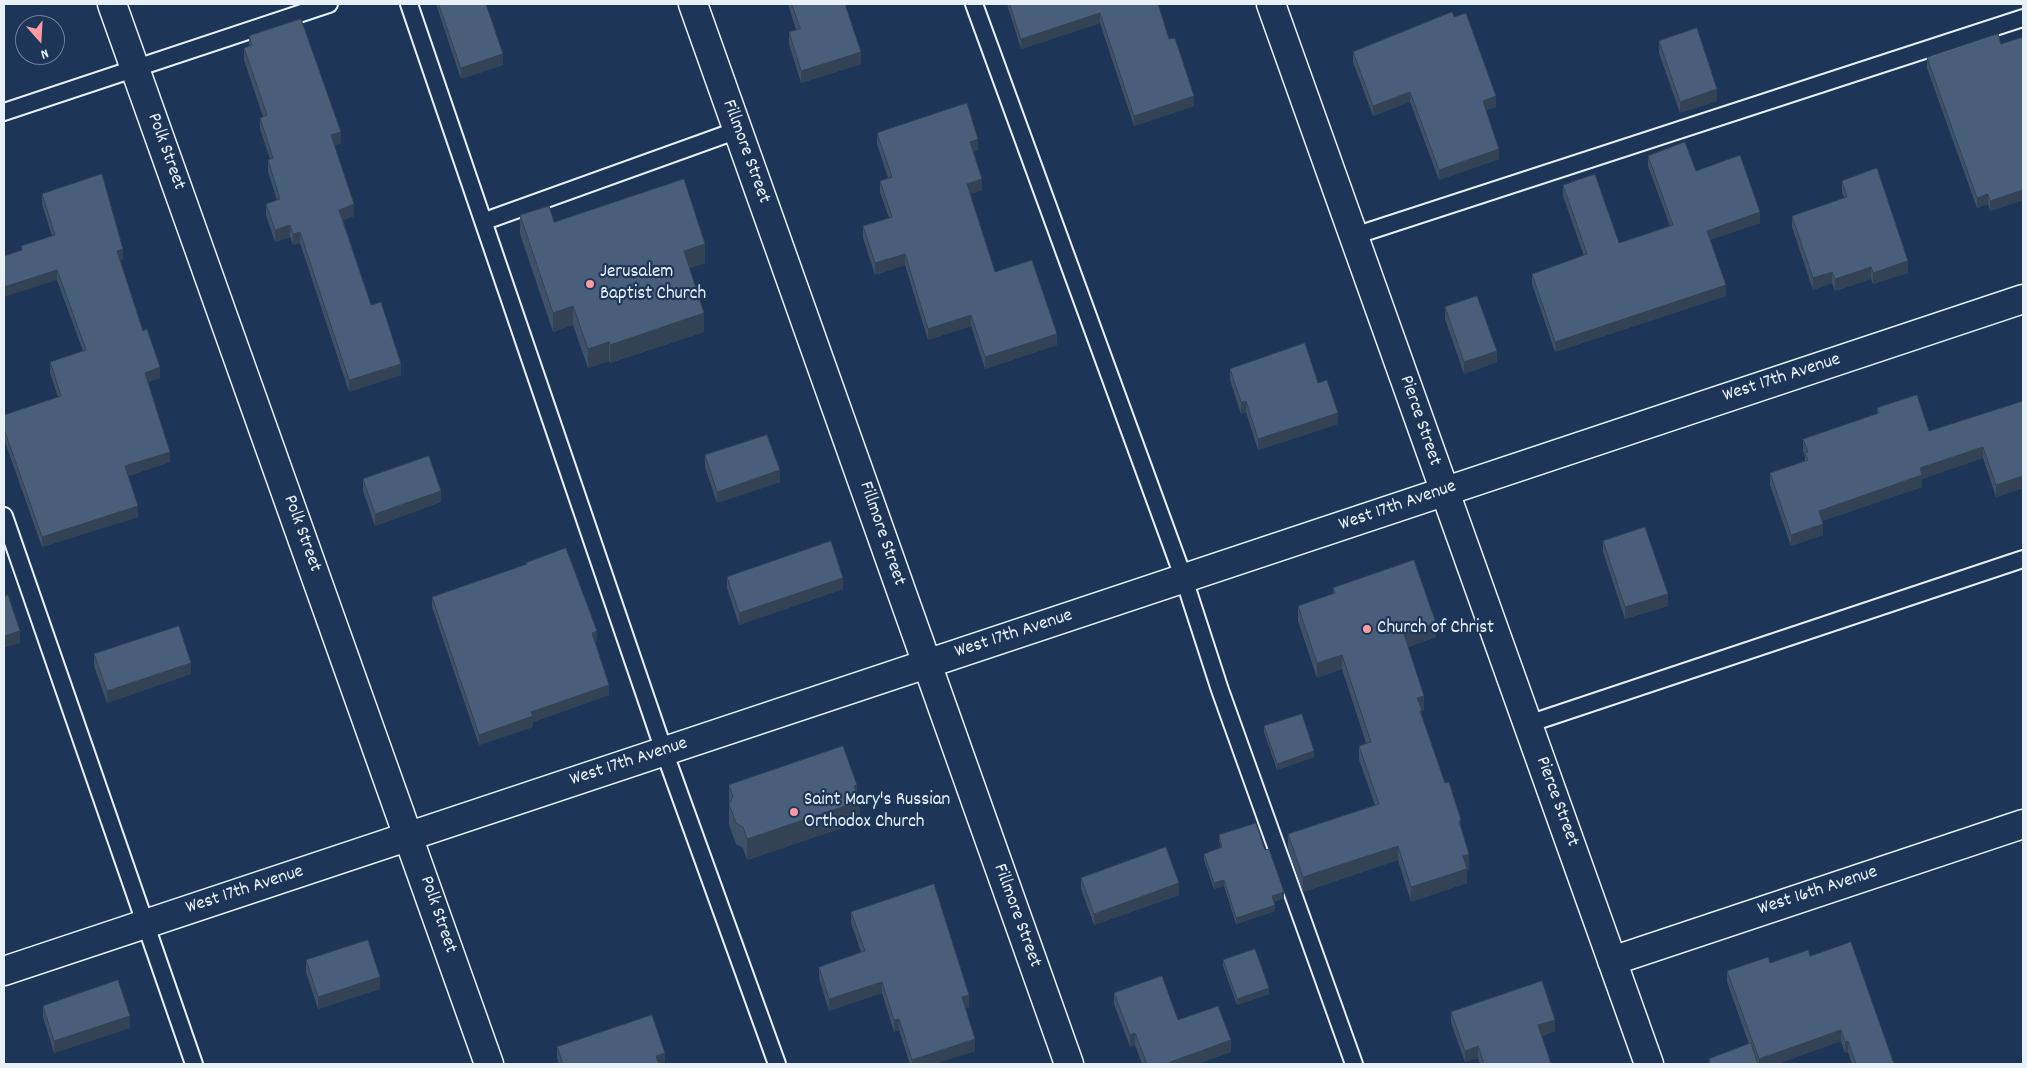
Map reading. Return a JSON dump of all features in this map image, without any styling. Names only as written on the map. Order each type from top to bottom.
[{"type":"street","name":"Polk Street","points":[[112,4],[489,1064]]},
{"type":"street","name":"Fillmore Street","points":[[693,4],[1069,1064]]},
{"type":"street","name":"Pierce Street","points":[[1271,4],[1649,1064]]},
{"type":"street","name":"West 17th Avenue","points":[[4,971],[2023,299]]},
{"type":"street","name":"West 16th Avenue","points":[[1612,961],[2023,824]]},
{"type":"lane","points":[[4,112],[329,4]]},
{"type":"lane","points":[[409,4],[485,221],[664,751],[777,1064]]},
{"type":"lane","points":[[974,4],[1184,579],[1220,690],[1354,1064]]},
{"type":"lane","points":[[1354,236],[2023,18]]},
{"type":"lane","points":[[485,221],[738,130]]},
{"type":"lane","points":[[4,516],[194,1064]]},
{"type":"lane","points":[[1528,724],[2023,559]]},
{"type":"building","points":[[439,4],[486,4],[503,54],[461,68]]},
{"type":"building","points":[[792,4],[845,4],[861,52],[801,71],[789,32],[800,29]]},
{"type":"building","points":[[1010,4],[1158,4],[1169,39],[1175,38],[1194,96],[1134,116],[1100,13],[1021,39]]},
{"type":"building","points":[[1452,12],[1454,17],[1466,13],[1496,96],[1483,101],[1499,149],[1439,170],[1410,92],[1373,106],[1353,52]]},
{"type":"building","points":[[301,19],[341,132],[331,135],[354,204],[339,210],[371,305],[381,302],[401,364],[349,380],[300,232],[293,234],[290,225],[275,230],[266,204],[280,199],[268,160],[273,158],[260,118],[267,115],[244,48],[252,45],[249,36]]},
{"type":"building","points":[[1697,28],[1717,89],[1680,102],[1659,41]]},
{"type":"building","points":[[1998,34],[2001,44],[2023,37],[2023,190],[1990,201],[1988,194],[1977,198],[1927,58]]},
{"type":"building","points":[[967,103],[978,139],[970,142],[982,179],[967,184],[995,272],[1032,260],[1057,334],[985,357],[971,315],[928,329],[905,254],[875,263],[863,226],[892,217],[880,181],[892,177],[877,133]]},
{"type":"building","points":[[1685,142],[1696,171],[1740,155],[1760,212],[1707,231],[1726,285],[1555,342],[1532,274],[1587,254],[1563,185],[1595,174],[1619,243],[1673,225],[1648,156]]},
{"type":"building","points":[[1877,168],[1908,261],[1873,273],[1871,267],[1835,279],[1832,272],[1813,278],[1792,216],[1847,197],[1842,181]]},
{"type":"building","points":[[102,174],[123,249],[117,251],[143,331],[147,329],[160,367],[145,373],[170,452],[125,466],[138,506],[42,537],[4,429],[4,415],[61,396],[50,362],[86,350],[57,270],[4,287],[4,256],[22,250],[21,246],[55,235],[42,194]]},
{"type":"building","points":[[684,179],[705,244],[684,251],[704,313],[610,345],[609,342],[588,349],[573,306],[553,313],[520,215],[549,206],[554,222]]},
{"type":"building","points":[[1477,296],[1497,351],[1464,362],[1445,307]]},
{"type":"building","points":[[1305,343],[1318,383],[1327,380],[1338,413],[1258,439],[1246,401],[1241,402],[1230,369]]},
{"type":"building","points":[[1917,395],[1929,431],[2023,401],[2023,476],[1996,485],[1983,447],[1920,468],[1922,475],[1819,511],[1823,524],[1791,535],[1770,473],[1808,460],[1805,453],[1808,452],[1803,439],[1879,413],[1877,408]]},
{"type":"building","points":[[767,435],[780,470],[717,492],[705,455]]},
{"type":"building","points":[[429,456],[441,491],[375,514],[363,479]]},
{"type":"building","points":[[1645,527],[1668,594],[1625,607],[1603,541]]},
{"type":"building","points":[[831,541],[843,578],[739,613],[727,577]]},
{"type":"building","points":[[566,548],[597,631],[592,633],[609,685],[531,712],[533,716],[479,735],[432,597],[527,564]]},
{"type":"building","points":[[1414,560],[1436,623],[1404,634],[1424,696],[1417,698],[1422,710],[1420,711],[1445,783],[1449,782],[1461,820],[1459,821],[1469,854],[1463,856],[1467,869],[1411,887],[1398,846],[1303,877],[1288,834],[1379,804],[1359,746],[1371,742],[1342,655],[1317,663],[1298,606],[1335,593],[1333,588]]},
{"type":"building","points":[[8,595],[20,631],[4,636],[4,597]]},
{"type":"building","points":[[179,626],[191,663],[107,691],[94,654]]},
{"type":"building","points":[[1302,714],[1314,751],[1277,764],[1264,726]]},
{"type":"building","name":"Saint Mary's Russian Orthodox Church","points":[[843,746],[857,785],[854,786],[860,801],[747,839],[743,827],[736,823],[729,804],[733,797],[729,785]]},
{"type":"building","points":[[1256,823],[1265,850],[1269,849],[1284,892],[1272,896],[1275,905],[1236,918],[1224,880],[1214,883],[1204,854],[1222,847],[1219,835]]},
{"type":"building","points":[[1166,847],[1179,883],[1094,914],[1081,878]]},
{"type":"building","points":[[934,884],[969,995],[962,997],[975,1039],[912,1060],[899,1019],[894,1020],[882,982],[829,999],[819,967],[865,951],[851,912]]},
{"type":"building","points":[[368,940],[380,977],[318,997],[306,960]]},
{"type":"building","points":[[1851,942],[1894,1064],[1856,1064],[1848,1041],[1845,1042],[1841,1030],[1759,1059],[1727,971],[1768,957],[1770,963],[1808,950],[1810,956]]},
{"type":"building","points":[[1255,949],[1269,988],[1237,999],[1223,960]]},
{"type":"building","points":[[1162,976],[1178,1020],[1218,1006],[1231,1040],[1165,1064],[1147,1064],[1135,1033],[1130,1035],[1114,993]]},
{"type":"building","points":[[118,980],[130,1016],[54,1041],[43,1006]]},
{"type":"building","points":[[1542,981],[1555,1020],[1538,1025],[1551,1064],[1484,1064],[1478,1046],[1465,1051],[1451,1012]]},
{"type":"building","points":[[652,1015],[665,1053],[656,1056],[659,1064],[563,1064],[557,1047]]},
{"type":"building","points":[[1751,1043],[1758,1064],[1711,1064],[1709,1059]]},
{"type":"place","name":"Jerusalem Baptist Church","points":[[590,284]]},
{"type":"place","name":"Church of Christ","points":[[1367,629]]},
{"type":"place","name":"Saint Mary's Russian Orthodox Church","points":[[794,812]]}]
